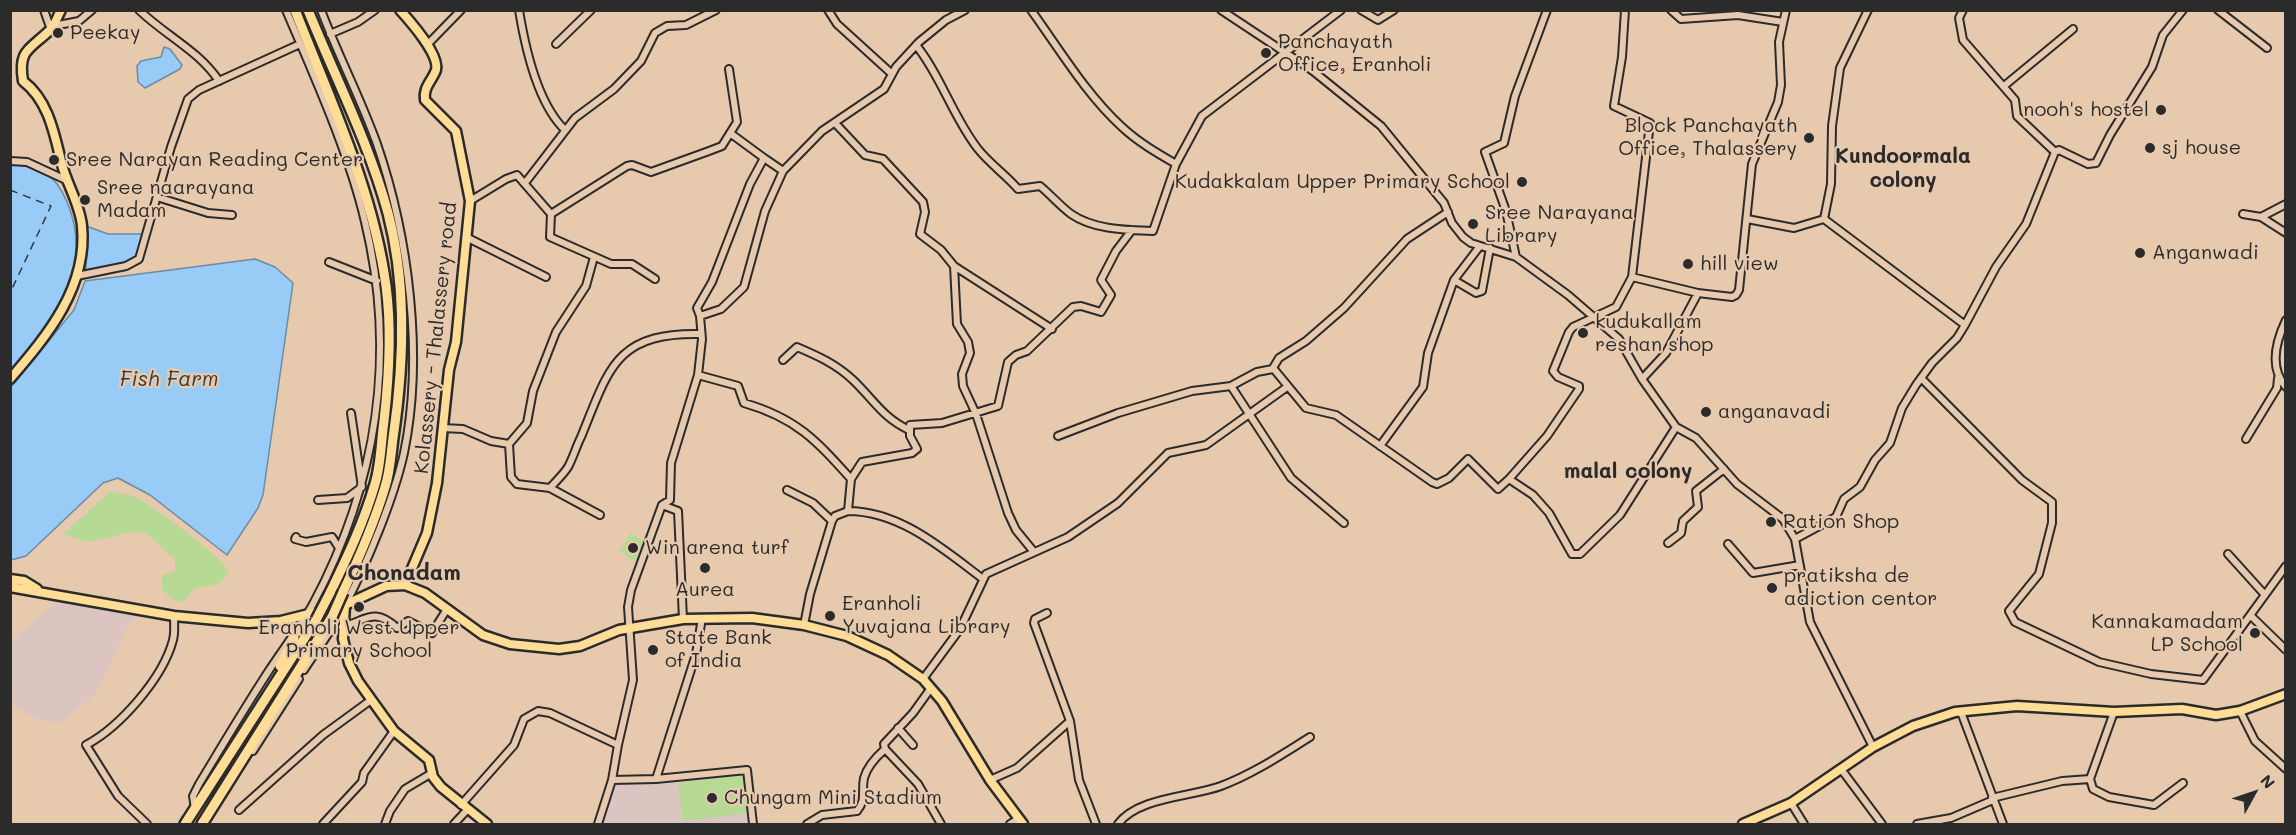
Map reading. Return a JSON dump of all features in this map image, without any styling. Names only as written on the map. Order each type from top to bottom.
[{"type":"highway","points":[[184,825],[316,620],[354,544],[376,482],[386,402],[390,341],[386,285],[373,221],[353,159],[295,10]]},
{"type":"highway","points":[[202,825],[332,617],[364,548],[386,485],[397,411],[402,345],[399,282],[388,212],[374,171],[308,10]]},
{"type":"highway","points":[[276,683],[279,667],[293,642],[295,631]]},
{"type":"highway","points":[[300,667],[323,641]]},
{"type":"main road","points":[[10,379],[64,309],[76,276],[82,227],[46,109],[32,88],[23,81],[20,62],[29,47],[52,28],[61,10]]},
{"type":"main road","name":"Kolassery - Thalassery road","points":[[400,10],[427,45],[436,67],[425,89],[424,100],[456,130],[470,201],[456,342],[449,370],[437,483],[427,533],[405,585]]},
{"type":"main road","points":[[10,579],[24,581],[40,591]]},
{"type":"main road","points":[[10,587],[174,616],[248,623],[281,621],[305,616],[345,605],[386,586],[405,585],[425,593],[490,638],[510,644],[559,650],[580,646],[630,627],[683,619],[752,618],[804,625],[847,636],[888,655],[923,679],[1020,822]]},
{"type":"main road","points":[[345,605],[342,627],[349,663],[371,700],[394,731],[425,755],[441,787],[487,825]]},
{"type":"main road","points":[[1743,825],[1791,803],[1873,747],[1913,726],[1961,712],[2017,706],[2114,712],[2182,709],[2217,715],[2240,711],[2286,694]]},
{"type":"street","points":[[44,10],[52,28],[79,21],[92,10]]},
{"type":"street","points":[[139,10],[208,64],[219,81]]},
{"type":"street","points":[[195,809],[193,796],[199,784],[305,616],[339,548],[362,487],[372,446],[381,355],[381,311],[377,281],[356,187],[286,10]]},
{"type":"street","points":[[211,809],[237,777],[345,605],[389,502],[404,452],[412,364],[411,315],[399,228],[377,144],[321,10]]},
{"type":"street","points":[[330,34],[357,22],[375,10]]},
{"type":"street","points":[[427,45],[461,10]]},
{"type":"street","points":[[519,10],[525,50],[546,102],[565,130]]},
{"type":"street","points":[[556,44],[591,10]]},
{"type":"street","points":[[525,183],[565,130],[641,62],[655,33],[667,26],[686,25],[716,10]]},
{"type":"street","points":[[828,10],[837,24],[892,74]]},
{"type":"street","points":[[700,316],[721,309],[744,287],[765,211],[783,171],[822,131],[878,94],[916,45],[946,20],[965,10]]},
{"type":"street","points":[[1031,10],[1048,37],[1111,116],[1138,140],[1176,164]]},
{"type":"street","points":[[1221,10],[1313,71],[1381,126],[1405,153],[1448,212],[1452,223],[1463,237],[1480,246],[1516,257],[1595,318],[1626,347],[1642,379],[1676,426],[1696,438],[1737,484],[1783,519],[1795,539],[1810,622],[1873,747]]},
{"type":"street","points":[[916,45],[932,66],[940,87],[979,149],[1018,189],[1040,186],[1072,215],[1095,224],[1153,231],[1176,164],[1202,116],[1341,10]]},
{"type":"street","points":[[1361,10],[1377,20],[1394,10]]},
{"type":"street","points":[[1516,257],[1506,212],[1485,152],[1504,143],[1515,96],[1547,10]]},
{"type":"street","points":[[1273,369],[1305,408],[1336,415],[1437,484],[1449,478],[1468,459],[1498,489],[1509,479],[1547,436],[1580,389],[1579,386],[1558,377],[1554,369],[1569,332],[1573,327],[1616,307],[1632,277],[1650,123],[1614,106],[1622,57],[1625,10]]},
{"type":"street","points":[[1671,10],[1681,19],[1738,15],[1783,22]]},
{"type":"street","points":[[1632,277],[1698,293],[1736,295],[1752,164],[1778,102],[1781,85],[1779,42],[1786,10]]},
{"type":"street","points":[[1824,219],[1831,184],[1832,126],[1840,68],[1868,10]]},
{"type":"street","points":[[1963,10],[1959,18],[1963,40],[2015,100],[2017,116],[2055,152]]},
{"type":"street","points":[[2055,152],[2059,150],[2088,164],[2096,163],[2110,135],[2152,68],[2163,34],[2183,10]]},
{"type":"street","points":[[2218,10],[2267,48]]},
{"type":"street","points":[[2004,86],[2073,29]]},
{"type":"street","points":[[76,276],[126,266],[139,259],[188,99],[219,81],[300,44]]},
{"type":"street","points":[[551,214],[627,166],[632,165],[651,171],[722,146],[737,122],[729,69]]},
{"type":"street","points":[[835,123],[865,155],[883,159],[922,202],[925,212],[920,234],[941,250],[954,266],[1052,329]]},
{"type":"street","points":[[730,133],[783,171]]},
{"type":"street","points":[[1795,539],[1836,517],[1844,499],[1866,478],[1875,460],[1890,443],[1902,408],[1921,378],[1957,338],[1996,267],[2026,224],[2055,152]]},
{"type":"street","points":[[598,825],[612,780],[633,680],[630,627],[631,590],[662,506],[670,500],[671,464],[698,375],[701,334],[697,308],[712,282],[750,184],[764,158]]},
{"type":"street","points":[[10,161],[27,162],[66,180]]},
{"type":"street","points":[[470,201],[513,175],[518,175],[551,214],[550,237],[611,264],[632,264],[655,279]]},
{"type":"street","points":[[158,197],[208,213],[232,215]]},
{"type":"street","points":[[2261,217],[2286,204]]},
{"type":"street","points":[[1273,369],[1279,358],[1306,341],[1344,308],[1407,239],[1448,212]]},
{"type":"street","points":[[2243,214],[2261,217],[2286,233]]},
{"type":"street","points":[[1747,219],[1794,228],[1824,219]]},
{"type":"street","points":[[1824,219],[1965,325]]},
{"type":"street","points":[[848,511],[851,479],[862,462],[912,453],[916,449],[909,430],[910,425],[942,423],[998,406],[1008,362],[1016,355],[1028,351],[1073,307],[1081,306],[1101,312],[1111,295],[1101,280],[1116,250],[1132,230]]},
{"type":"street","points":[[466,237],[546,277]]},
{"type":"street","points":[[1380,446],[1423,387],[1428,353],[1454,280],[1480,246]]},
{"type":"street","points":[[1454,280],[1476,293],[1482,291],[1490,248]]},
{"type":"street","points":[[594,257],[586,286],[556,332],[533,391],[527,423],[509,444],[511,477],[518,484],[550,488],[600,515]]},
{"type":"street","points":[[329,262],[377,281]]},
{"type":"street","points":[[954,266],[957,324],[968,342],[970,353],[962,374],[963,386],[976,414],[1008,513],[1017,530],[1034,552]]},
{"type":"street","points":[[1642,379],[1666,353],[1698,293]]},
{"type":"street","points":[[2246,440],[2277,388],[2276,343],[2286,321]]},
{"type":"street","points":[[550,488],[568,467],[599,388],[612,366],[624,353],[651,339],[669,334],[701,334]]},
{"type":"street","points":[[783,360],[797,347],[825,358],[855,382],[890,421],[909,430]]},
{"type":"street","points":[[1058,436],[1118,413],[1192,392],[1231,386],[1257,372],[1273,369]]},
{"type":"street","points":[[698,375],[732,383],[740,390],[744,403],[784,417],[797,426],[851,479]]},
{"type":"street","points":[[1921,378],[2022,480],[2052,502],[2052,523],[2039,574],[2009,611],[2015,622],[2099,662],[2151,674],[2200,680],[2205,678],[2211,665],[2251,616],[2286,566]]},
{"type":"street","points":[[2278,378],[2286,387]]},
{"type":"street","points":[[1231,386],[1291,478],[1344,524]]},
{"type":"street","points":[[923,679],[960,629],[986,574],[1068,537],[1118,503],[1168,453],[1206,445],[1287,387]]},
{"type":"street","points":[[351,413],[362,487]]},
{"type":"street","points":[[1509,479],[1533,495],[1549,513],[1572,554],[1580,554],[1620,515],[1676,426]]},
{"type":"street","points":[[442,428],[462,429],[491,441],[509,444]]},
{"type":"street","points":[[1668,543],[1678,537],[1683,521],[1698,507],[1696,492],[1724,469]]},
{"type":"street","points":[[318,500],[347,498],[362,487]]},
{"type":"street","points":[[787,490],[813,503],[832,521]]},
{"type":"street","points":[[662,506],[678,511],[683,619]]},
{"type":"street","points":[[804,625],[810,594],[832,521],[835,516],[848,511],[866,511],[891,518],[983,579]]},
{"type":"street","points":[[296,537],[295,539],[301,542],[332,537],[339,548]]},
{"type":"street","points":[[1728,544],[1753,573],[1800,565]]},
{"type":"street","points":[[2228,554],[2265,595]]},
{"type":"street","points":[[342,627],[376,616],[385,617],[397,628],[408,621],[432,633],[447,609]]},
{"type":"street","points":[[1047,613],[1035,619],[1034,623],[1070,720],[1079,780],[1096,825]]},
{"type":"street","points":[[147,825],[118,796],[86,745],[116,726],[160,670],[174,638],[174,616]]},
{"type":"street","points":[[2251,616],[2286,650]]},
{"type":"street","points":[[656,779],[696,654],[702,618]]},
{"type":"street","points":[[931,688],[884,744],[885,749],[918,784],[941,825]]},
{"type":"street","points":[[239,810],[323,735],[371,700]]},
{"type":"street","points":[[454,825],[464,807],[514,745],[524,719],[538,711],[550,712],[618,745]]},
{"type":"street","points":[[2240,711],[2255,741],[2286,769]]},
{"type":"street","points":[[1961,712],[2003,825]]},
{"type":"street","points":[[2114,712],[2090,779],[2093,789],[2109,797],[2154,805],[2183,783]]},
{"type":"street","points":[[990,780],[1017,768],[1070,720]]},
{"type":"street","points":[[898,728],[913,745]]},
{"type":"street","points":[[322,825],[362,782],[364,773],[394,731]]},
{"type":"street","points":[[1118,825],[1125,817],[1148,805],[1220,787],[1242,777],[1310,737]]},
{"type":"street","points":[[807,825],[822,815],[857,811],[863,803],[864,777],[871,764],[885,749]]},
{"type":"street","points":[[1841,769],[1882,825]]},
{"type":"street","points":[[612,780],[656,779],[747,770],[753,825]]},
{"type":"street","points":[[385,825],[390,811],[405,789],[432,773]]},
{"type":"street","points":[[1917,825],[1951,818],[1992,799],[2062,781],[2090,779]]},
{"type":"street","points":[[1791,803],[1804,825]]},
{"type":"street","points":[[1010,825],[1020,822]]},
{"type":"shaded area","points":[[59,599],[141,613],[128,626],[95,695],[59,724],[37,719],[17,708],[11,698],[10,642]]},
{"type":"shaded area","points":[[743,772],[749,824],[601,824],[613,784],[665,783]]},
{"type":"green space","points":[[111,491],[135,496],[159,512],[215,556],[229,572],[218,584],[194,589],[183,602],[172,599],[162,589],[162,575],[175,572],[175,560],[149,535],[136,531],[89,542],[63,534]]},
{"type":"green space","name":"Win arena turf","points":[[631,533],[648,544],[636,563],[619,551]]},
{"type":"green space","name":"Chungam Mini Stadium","points":[[742,775],[747,813],[683,821],[678,783]]},
{"type":"water","points":[[164,47],[170,49],[182,65],[180,69],[145,88],[138,82],[137,66],[141,61],[161,57]]},
{"type":"water","points":[[11,164],[31,167],[46,173],[57,184],[67,202],[75,227],[76,250],[73,273],[54,315],[11,374]]},
{"type":"water","points":[[86,226],[108,234],[143,234],[134,261],[86,270]]},
{"type":"water","name":"Fish Farm","points":[[255,259],[275,267],[293,283],[263,495],[258,508],[227,555],[150,495],[118,478],[103,483],[26,556],[11,560],[11,387],[74,310],[85,281]]},
{"type":"ferry route","points":[[10,190],[51,206],[10,293]]},
{"type":"place","name":"Peekay","points":[[58,33]]},
{"type":"place","name":"Panchayath Office, Eranholi","points":[[1266,53]]},
{"type":"place","name":"nooh's hostel","points":[[2161,110]]},
{"type":"place","name":"Block Panchayath Office, Thalassery","points":[[1809,138]]},
{"type":"place","name":"sj house","points":[[2150,148]]},
{"type":"place","name":"Sree Narayan Reading Center","points":[[54,160]]},
{"type":"place","name":"Kudakkalam Upper Primary School","points":[[1522,182]]},
{"type":"place","name":"Sree naarayana Madam","points":[[85,200]]},
{"type":"place","name":"Sree Narayana Library","points":[[1473,224]]},
{"type":"place","name":"Anganwadi","points":[[2140,253]]},
{"type":"place","name":"hill view","points":[[1688,264]]},
{"type":"place","name":"kudukallam reshan shop","points":[[1583,333]]},
{"type":"place","name":"anganavadi","points":[[1706,412]]},
{"type":"place","name":"Ration Shop","points":[[1771,522]]},
{"type":"place","name":"Win arena turf","points":[[633,548]]},
{"type":"place","name":"Aurea","points":[[705,568]]},
{"type":"place","name":"pratiksha de adiction centor","points":[[1772,588]]},
{"type":"place","name":"Eranholi West Upper Primary School","points":[[359,607]]},
{"type":"place","name":"Eranholi Yuvajana Library","points":[[830,616]]},
{"type":"place","name":"Kannakamadam LP School","points":[[2255,633]]},
{"type":"place","name":"State Bank of India","points":[[653,650]]},
{"type":"place","name":"Chungam Mini Stadium","points":[[712,798]]},
{"type":"district","name":"Kundoormala colony","points":[[1903,169]]},
{"type":"district","name":"malal colony","points":[[1628,472]]},
{"type":"district","name":"Chonadam","points":[[404,573]]}]
